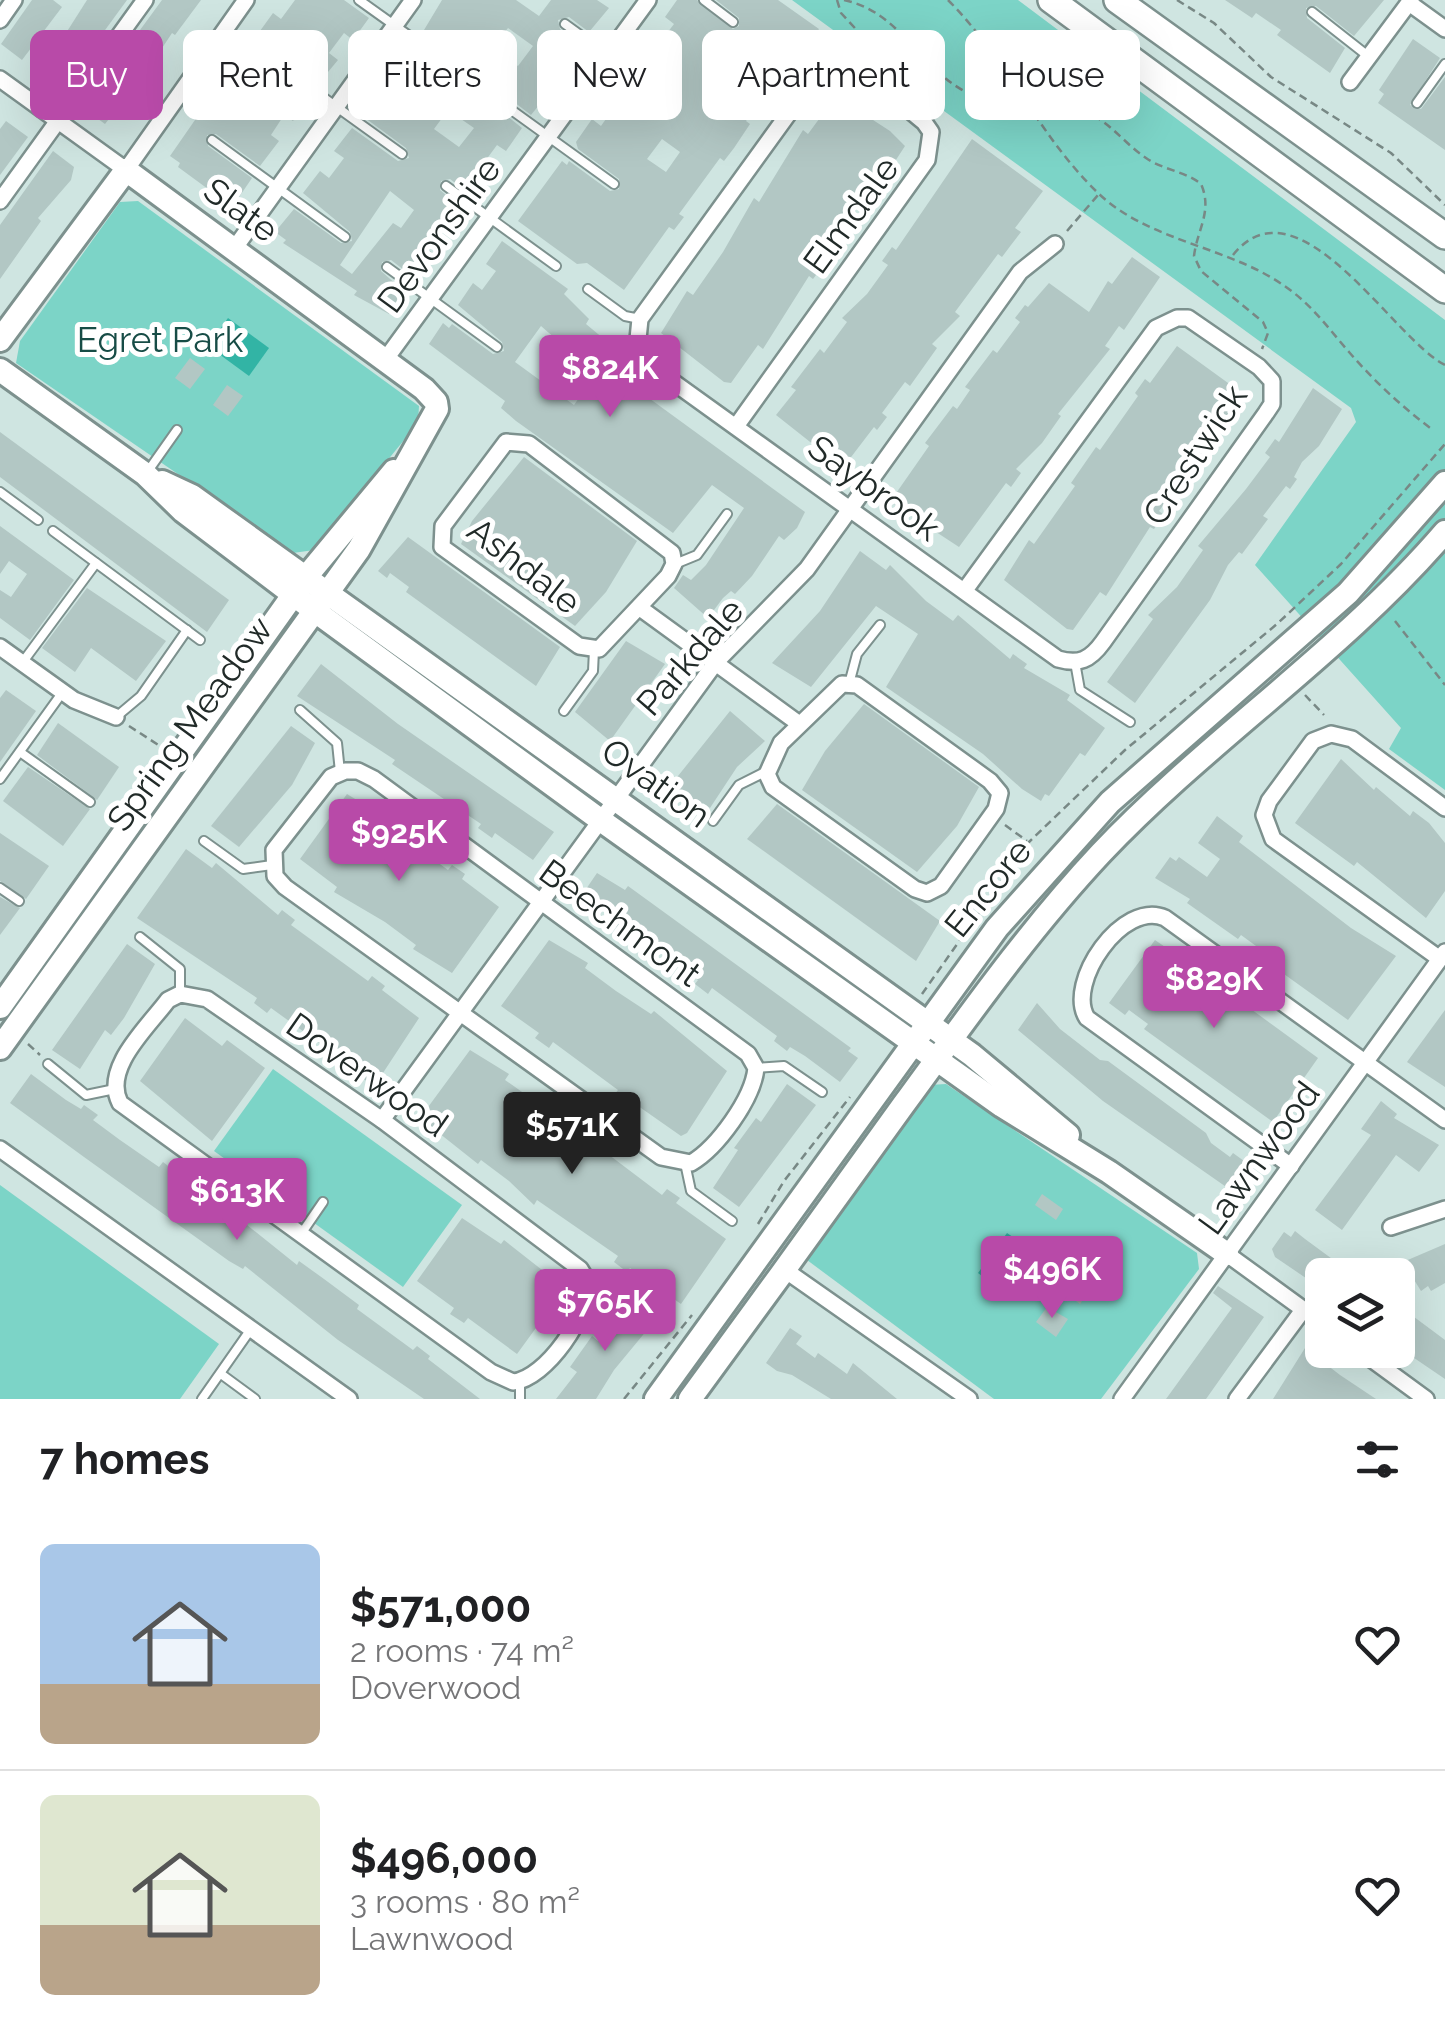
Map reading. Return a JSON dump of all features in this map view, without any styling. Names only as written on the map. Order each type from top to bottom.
[{"type":"main road","points":[[1052,0],[1445,290]]},
{"type":"main road","points":[[1117,0],[1445,236]]},
{"type":"street","points":[[0,20],[14,0]]},
{"type":"street","points":[[0,202],[145,0]]},
{"type":"street","points":[[0,340],[246,0]]},
{"type":"street","points":[[234,248],[413,0]]},
{"type":"street","name":"Devonshire","points":[[626,30],[648,0]]},
{"type":"street","points":[[1350,82],[1410,2],[1445,30]]},
{"type":"street","name":"Slate","points":[[0,79],[234,248],[436,402]]},
{"type":"street","name":"Devonshire","points":[[385,360],[561,120]]},
{"type":"street","name":"Elmdale","points":[[640,319],[784,120]]},
{"type":"street","name":"Elmdale","points":[[737,426],[928,160],[931,132],[921,120]]},
{"type":"street","name":"Parkdale","points":[[382,1120],[716,662],[793,588],[1020,272],[1055,244]]},
{"type":"street","name":"Crestwick","points":[[965,590],[1150,334],[1166,321],[1188,318],[1254,363],[1272,381],[1272,404],[1103,642],[1079,662]]},
{"type":"street","name":"Saybrook","points":[[640,319],[636,349],[644,360],[1058,659],[1079,662]]},
{"type":"street","name":"Ovation","points":[[0,370],[145,474],[183,512],[301,586],[599,819],[914,1044],[944,1050],[1044,1113],[1109,1172],[1304,1310]]},
{"type":"street","name":"Spring Meadow","points":[[5,1040],[321,602],[426,434],[436,415],[436,402]]},
{"type":"street","name":"Spring Meadow","points":[[0,1007],[301,586],[426,434]]},
{"type":"street","name":"Ashdale","points":[[506,442],[529,444],[663,544],[672,553],[674,564],[610,641],[594,649],[579,646],[442,547],[443,526],[497,449],[506,442]]},
{"type":"street","name":"Encore","points":[[656,1399],[928,1024],[1050,864],[1177,740],[1348,593],[1445,484]]},
{"type":"street","name":"Encore","points":[[690,1399],[1034,930],[1161,794],[1292,683],[1409,574],[1445,532]]},
{"type":"street","name":"Ovation","points":[[321,602],[615,797],[928,1024],[944,1050]]},
{"type":"street","points":[[640,608],[798,723]]},
{"type":"street","points":[[0,648],[63,692],[116,716]]},
{"type":"street","points":[[849,684],[990,781],[1000,794],[992,815],[941,886],[928,892],[915,889],[773,787],[768,770],[781,743],[798,723],[834,688],[849,684]]},
{"type":"street","points":[[1442,956],[1273,839],[1266,828],[1264,812],[1313,741],[1331,734],[1352,739],[1445,808]]},
{"type":"street","name":"Beechmont","points":[[340,772],[358,770],[374,779],[748,1054],[755,1074]]},
{"type":"street","points":[[340,772],[331,777],[274,850],[274,870],[661,1157],[685,1163],[703,1156],[755,1074]]},
{"type":"street","points":[[1291,1166],[1091,1022],[1083,1012],[1079,998],[1085,977],[1126,921],[1148,914],[1165,918],[1445,1120]]},
{"type":"street","name":"Lawnwood","points":[[1122,1399],[1442,956]]},
{"type":"street","points":[[180,994],[168,1000],[116,1072],[114,1086],[120,1103],[491,1372],[520,1382],[537,1375],[588,1293]]},
{"type":"street","name":"Doverwood","points":[[180,994],[207,998],[382,1120],[580,1269],[588,1293]]},
{"type":"street","points":[[0,1149],[349,1399]]},
{"type":"street","points":[[1391,1227],[1445,1209]]},
{"type":"street","points":[[784,1270],[969,1399]]},
{"type":"street","points":[[1237,1399],[1304,1310]]},
{"type":"street","points":[[1378,1368],[1403,1392],[1426,1399]]},
{"type":"lane","points":[[359,0],[400,30]]},
{"type":"lane","points":[[704,0],[733,22]]},
{"type":"lane","points":[[1312,12],[1369,56]]},
{"type":"lane","points":[[565,24],[574,30]]},
{"type":"lane","points":[[1417,102],[1445,64]]},
{"type":"lane","points":[[328,101],[402,154]]},
{"type":"lane","points":[[517,114],[614,184]]},
{"type":"lane","points":[[212,140],[346,237]]},
{"type":"lane","points":[[446,186],[556,266]]},
{"type":"lane","points":[[387,268],[498,347]]},
{"type":"lane","points":[[588,289],[624,316],[640,319]]},
{"type":"lane","points":[[145,474],[177,430]]},
{"type":"lane","points":[[0,494],[38,520]]},
{"type":"lane","points":[[674,564],[697,555],[727,514]]},
{"type":"lane","points":[[53,531],[200,640]]},
{"type":"lane","points":[[22,663],[96,563]]},
{"type":"lane","points":[[849,684],[858,654],[880,625]]},
{"type":"lane","points":[[116,716],[141,696],[187,630]]},
{"type":"lane","points":[[564,711],[592,671],[594,649]]},
{"type":"lane","points":[[1079,662],[1080,690],[1130,722]]},
{"type":"lane","points":[[0,779],[63,692]]},
{"type":"lane","points":[[300,710],[337,743],[340,772]]},
{"type":"lane","points":[[20,752],[90,802]]},
{"type":"lane","points":[[714,820],[739,784],[768,770]]},
{"type":"lane","points":[[204,841],[244,870],[274,870]]},
{"type":"lane","points":[[0,888],[19,902]]},
{"type":"lane","points":[[140,937],[180,969],[180,994]]},
{"type":"lane","points":[[48,1064],[86,1094],[114,1086]]},
{"type":"lane","points":[[755,1074],[784,1066],[822,1092]]},
{"type":"lane","points":[[685,1163],[691,1190],[732,1221]]},
{"type":"lane","points":[[300,1234],[323,1202]]},
{"type":"lane","points":[[588,1293],[625,1286],[664,1314]]},
{"type":"lane","points":[[202,1399],[251,1329]]},
{"type":"lane","points":[[221,1374],[256,1399]]},
{"type":"lane","points":[[520,1382],[520,1399]]},
{"type":"path","points":[[837,0],[841,12],[856,30]]},
{"type":"path","points":[[844,0],[888,18],[942,77],[965,91]]},
{"type":"path","points":[[948,0],[976,30]]},
{"type":"path","points":[[1177,0],[1214,24],[1270,77],[1382,146],[1445,205]]},
{"type":"path","points":[[1040,120],[1098,194],[1141,223],[1232,256],[1306,303],[1382,387],[1432,430]]},
{"type":"path","points":[[1102,120],[1146,158],[1191,176],[1207,198],[1194,256],[1201,270],[1263,322],[1268,333],[1254,363]]},
{"type":"path","points":[[1055,244],[1098,194]]},
{"type":"path","points":[[1232,256],[1260,236],[1282,234],[1302,240],[1343,270],[1425,352],[1445,365]]},
{"type":"path","points":[[920,996],[1029,842],[1125,750],[1277,624],[1341,564],[1445,444]]},
{"type":"path","points":[[1395,621],[1445,685]]},
{"type":"path","points":[[1292,683],[1324,715]]},
{"type":"path","points":[[116,716],[178,758]]},
{"type":"path","points":[[992,815],[1029,842]]},
{"type":"path","points":[[5,1040],[38,1051],[48,1064]]},
{"type":"green space","points":[[792,0],[1018,0],[1058,30],[965,30],[965,120],[1140,120],[1140,91],[1445,320],[1445,790],[1389,749],[1401,728],[1255,565],[1356,422],[1351,408],[945,112],[945,30],[833,30]]},
{"type":"green space","name":"Egret Park","points":[[138,201],[419,406],[418,423],[314,550],[293,553],[16,363],[20,341],[120,202]]},
{"type":"green space","points":[[273,1069],[462,1205],[403,1287],[214,1151]]},
{"type":"green space","points":[[946,1084],[1197,1253],[1199,1269],[1101,1399],[994,1399],[807,1260],[809,1250],[929,1085]]},
{"type":"green space","points":[[0,1185],[219,1344],[180,1399],[0,1399]]},
{"type":"shaded area","points":[[228,318],[269,348],[249,376],[208,346]]},
{"type":"shaded area","points":[[1007,1233],[1035,1252],[1019,1284],[1014,1282],[1006,1294],[978,1273]]},
{"type":"building","points":[[32,0],[53,0],[62,7],[45,30],[30,30],[30,49],[22,60],[1,44]]},
{"type":"building","points":[[87,0],[127,0],[105,30],[68,30]]},
{"type":"building","points":[[162,0],[201,0],[163,47],[163,30],[140,30]]},
{"type":"building","points":[[295,0],[344,0],[369,18],[360,30],[348,30],[348,36],[344,33],[329,53],[338,60],[328,72],[328,30],[261,30],[273,13],[281,19]]},
{"type":"building","points":[[442,0],[516,0],[539,16],[551,0],[597,0],[609,8],[591,30],[569,17],[558,20],[561,30],[537,30],[537,108],[531,115],[517,104],[517,65],[533,46],[517,34],[517,30],[508,28],[424,30]]},
{"type":"building","points":[[677,0],[697,0],[733,29],[739,26],[739,18],[716,0],[778,0],[819,29],[702,30],[702,120],[747,120],[750,124],[679,214],[684,217],[674,230],[669,227],[624,290],[587,263],[577,264],[518,221],[562,161],[567,165],[569,161],[610,191],[619,189],[619,179],[578,149],[576,142],[591,120],[601,126],[605,120],[682,120],[682,30],[669,30],[674,24],[665,17]],"holes":[[[662,139],[680,152],[666,172],[647,159]]]},
{"type":"building","points":[[1225,0],[1384,0],[1354,36],[1316,6],[1306,8],[1307,18],[1345,48],[1330,73],[1277,35],[1281,30],[1256,13],[1252,18]]},
{"type":"building","points":[[1413,39],[1440,58],[1410,105],[1421,109],[1445,77],[1445,150],[1378,103],[1384,94],[1379,90]]},
{"type":"building","points":[[195,120],[281,120],[271,135],[279,141],[260,166],[216,134],[207,135],[208,146],[252,178],[235,203],[225,196],[223,200],[178,167],[180,163],[170,156]]},
{"type":"building","points":[[368,120],[441,120],[434,129],[459,147],[474,128],[462,120],[512,120],[522,128],[506,151],[497,145],[483,164],[492,172],[472,196],[450,179],[441,181],[440,190],[464,210],[448,233],[438,226],[423,246],[433,253],[419,272],[413,277],[391,260],[382,262],[381,271],[405,292],[389,314],[354,295],[357,291],[283,243],[286,240],[275,232],[294,209],[341,243],[352,241],[350,232],[303,193],[320,171],[329,178],[344,158],[334,151],[352,128],[398,161],[409,158],[406,148]],"holes":[[[390,191],[414,210],[401,228],[393,223],[352,274],[340,265]]]},
{"type":"building","points":[[818,120],[873,120],[905,146],[864,209],[859,205],[818,262],[823,266],[813,279],[809,276],[763,349],[758,345],[731,383],[724,382],[661,333],[687,291],[693,295],[723,252],[754,198],[759,202],[803,130],[808,134]]},
{"type":"building","points":[[6,121],[28,137],[0,175],[0,129]]},
{"type":"building","points":[[972,139],[1043,191],[1015,228],[1021,232],[1002,257],[998,254],[955,312],[960,316],[932,344],[937,348],[910,386],[905,382],[882,413],[887,417],[877,430],[874,427],[845,465],[838,464],[776,415],[796,390],[791,387],[820,349],[824,353],[847,322],[842,318],[867,294],[888,265],[882,261],[892,247],[896,250]]},
{"type":"building","points":[[53,151],[74,167],[71,180],[38,218],[41,221],[0,279],[0,225]]},
{"type":"building","points":[[502,241],[568,289],[564,294],[589,319],[586,324],[610,344],[601,356],[613,364],[609,369],[805,512],[797,528],[784,540],[779,536],[752,576],[735,594],[731,591],[723,598],[708,618],[674,588],[683,575],[691,580],[706,565],[744,508],[712,485],[673,533],[516,421],[501,408],[505,401],[429,344],[443,323],[449,328],[452,324],[493,354],[504,351],[502,342],[458,305],[473,283],[482,290],[496,271],[486,264]],"holes":[[[541,326],[596,374],[574,405],[515,362]]]},
{"type":"building","points":[[1132,257],[1160,277],[1124,330],[1119,326],[1105,346],[1110,349],[1058,414],[1061,416],[1042,443],[1016,469],[1021,473],[1011,487],[1006,483],[959,547],[895,505],[892,499],[929,446],[925,443],[953,406],[957,409],[970,390],[965,387],[1020,322],[1015,318],[1025,305],[1028,307],[1049,283],[1089,312],[1108,281],[1112,284]]},
{"type":"building","points":[[1177,346],[1246,396],[1203,460],[1198,457],[1159,511],[1164,515],[1154,529],[1150,527],[1106,596],[1100,592],[1073,630],[1067,629],[1004,580],[1029,540],[1034,544],[1075,486],[1071,483],[1096,447],[1100,450],[1138,396],[1135,393],[1145,379],[1150,383]]},
{"type":"building","points":[[190,358],[205,369],[190,389],[175,378]]},
{"type":"building","points":[[227,385],[243,396],[228,416],[213,405]]},
{"type":"building","points":[[1313,388],[1342,409],[1319,446],[1302,462],[1290,489],[1286,486],[1263,516],[1268,519],[1242,554],[1239,552],[1228,565],[1210,600],[1135,703],[1107,682],[1153,619],[1148,615],[1177,587],[1203,550],[1198,546],[1270,457],[1265,453],[1275,439],[1279,442]]},
{"type":"building","points":[[0,432],[229,600],[207,632],[0,477]]},
{"type":"building","points":[[524,457],[637,541],[606,592],[575,626],[461,544],[472,521]]},
{"type":"building","points":[[0,526],[74,580],[30,640],[0,618],[0,590],[11,597],[27,574],[9,561],[0,574]]},
{"type":"building","points":[[408,537],[560,647],[536,686],[406,592],[409,587],[390,573],[387,578],[378,571]]},
{"type":"building","points":[[860,551],[886,570],[890,565],[953,621],[958,615],[1010,659],[1013,654],[1027,664],[1024,668],[1070,695],[1067,700],[1105,728],[1085,756],[1080,753],[1049,796],[1045,794],[1041,801],[1022,789],[983,754],[886,687],[918,634],[876,606],[811,687],[772,663],[820,611]]},
{"type":"building","points":[[87,588],[166,641],[136,681],[91,648],[75,672],[42,648]]},
{"type":"building","points":[[626,641],[665,664],[610,741],[575,712]]},
{"type":"building","points":[[321,664],[398,724],[554,832],[533,860],[495,833],[492,838],[478,828],[481,824],[392,764],[395,760],[297,696]]},
{"type":"building","points":[[6,690],[36,711],[0,762],[0,698]]},
{"type":"building","points":[[864,704],[979,787],[957,826],[917,872],[802,790],[825,751]]},
{"type":"building","points":[[730,711],[765,741],[737,767],[710,808],[703,803],[700,808],[670,786]]},
{"type":"building","points":[[58,723],[119,767],[97,800],[37,755]]},
{"type":"building","points":[[291,726],[315,743],[292,785],[239,847],[211,826]]},
{"type":"building","points":[[1341,759],[1374,790],[1376,787],[1410,816],[1413,811],[1429,823],[1445,843],[1445,891],[1426,918],[1357,862],[1354,866],[1295,823]]},
{"type":"building","points":[[28,767],[90,809],[63,846],[3,801]]},
{"type":"building","points":[[347,794],[386,818],[383,822],[448,870],[452,865],[465,874],[462,879],[499,907],[452,973],[413,949],[416,945],[385,922],[334,892],[337,887],[300,859]]},
{"type":"building","points":[[777,804],[940,921],[916,961],[747,839]]},
{"type":"building","points":[[1217,816],[1243,836],[1239,842],[1351,928],[1396,956],[1348,1020],[1270,964],[1264,958],[1267,954],[1241,935],[1238,939],[1187,903],[1190,899],[1155,878],[1170,857],[1176,861],[1179,857],[1207,877],[1220,859],[1198,843]]},
{"type":"building","points":[[0,833],[49,866],[26,899],[0,881]]},
{"type":"building","points":[[186,849],[212,868],[216,863],[278,915],[282,910],[295,920],[291,925],[368,981],[372,976],[385,986],[382,990],[419,1018],[379,1079],[372,1084],[346,1069],[333,1060],[336,1055],[271,1008],[267,1013],[254,1003],[257,998],[137,918]]},
{"type":"building","points":[[597,873],[625,890],[628,886],[851,1048],[848,1051],[858,1058],[840,1082],[790,1047],[787,1051],[774,1041],[777,1036],[712,988],[708,994],[695,984],[698,980],[632,932],[629,936],[616,927],[620,921],[582,895]]},
{"type":"building","points":[[0,897],[20,908],[0,935]]},
{"type":"building","points":[[549,940],[588,963],[585,968],[616,991],[651,1014],[654,1011],[727,1071],[687,1133],[681,1136],[631,1101],[628,1105],[614,1095],[618,1090],[553,1042],[549,1048],[535,1038],[539,1033],[501,1006]]},
{"type":"building","points":[[1155,940],[1207,976],[1204,980],[1230,1000],[1233,996],[1318,1058],[1273,1122],[1144,1029],[1148,1024],[1129,1010],[1125,1015],[1109,1003]]},
{"type":"building","points":[[127,944],[155,964],[124,1018],[111,1035],[105,1030],[80,1069],[52,1050]]},
{"type":"building","points":[[1037,1003],[1060,1029],[1100,1060],[1108,1061],[1206,1133],[1211,1143],[1230,1157],[1233,1153],[1244,1161],[1247,1168],[1232,1191],[1103,1101],[1018,1030]]},
{"type":"building","points":[[1445,1010],[1445,1087],[1407,1062]]},
{"type":"building","points":[[185,1018],[222,1046],[227,1040],[265,1068],[212,1141],[140,1081]]},
{"type":"building","points":[[470,1050],[509,1074],[505,1080],[570,1126],[574,1121],[587,1131],[584,1136],[662,1195],[667,1189],[680,1198],[676,1203],[726,1239],[681,1304],[630,1268],[627,1272],[614,1262],[618,1256],[537,1200],[534,1205],[509,1181],[481,1160],[478,1164],[420,1118]]},
{"type":"building","points":[[31,1074],[66,1100],[81,1109],[84,1105],[98,1115],[93,1120],[159,1167],[163,1162],[176,1172],[173,1177],[197,1195],[229,1218],[232,1213],[297,1265],[299,1261],[413,1350],[417,1346],[480,1399],[424,1399],[338,1340],[245,1266],[243,1269],[229,1261],[84,1157],[10,1103]]},
{"type":"building","points":[[787,1084],[816,1105],[739,1207],[713,1188],[738,1150],[734,1148],[756,1118],[761,1122]]},
{"type":"building","points":[[1381,1101],[1397,1114],[1394,1118],[1439,1145],[1419,1172],[1396,1155],[1342,1230],[1315,1210],[1371,1135],[1361,1129]]},
{"type":"building","points":[[1042,1194],[1063,1209],[1056,1220],[1035,1205]]},
{"type":"building","points":[[462,1218],[501,1244],[504,1240],[565,1288],[517,1354],[468,1318],[464,1323],[450,1314],[454,1308],[417,1281]]},
{"type":"building","points":[[1295,1231],[1331,1258],[1305,1258],[1305,1277],[1275,1257],[1272,1249],[1284,1232],[1291,1237]]},
{"type":"building","points":[[1445,1244],[1445,1283],[1431,1291],[1428,1286],[1421,1291],[1415,1281],[1412,1258]]},
{"type":"building","points":[[1071,1274],[1091,1288],[1080,1304],[1060,1289]]},
{"type":"building","points":[[1218,1286],[1264,1317],[1206,1399],[1166,1399],[1232,1308],[1213,1293]]},
{"type":"building","points":[[621,1299],[652,1324],[596,1399],[556,1399],[577,1372],[570,1367],[592,1336],[598,1341],[619,1313],[614,1309]]},
{"type":"building","points":[[1047,1307],[1068,1319],[1056,1337],[1036,1322]]},
{"type":"building","points":[[1415,1318],[1445,1340],[1445,1379],[1415,1359]]},
{"type":"building","points":[[790,1328],[802,1336],[796,1344],[815,1358],[818,1353],[847,1374],[853,1363],[897,1399],[831,1399],[792,1375],[777,1371],[766,1363]]},
{"type":"building","points":[[1305,1348],[1305,1368],[1331,1368],[1376,1399],[1273,1399]]}]
